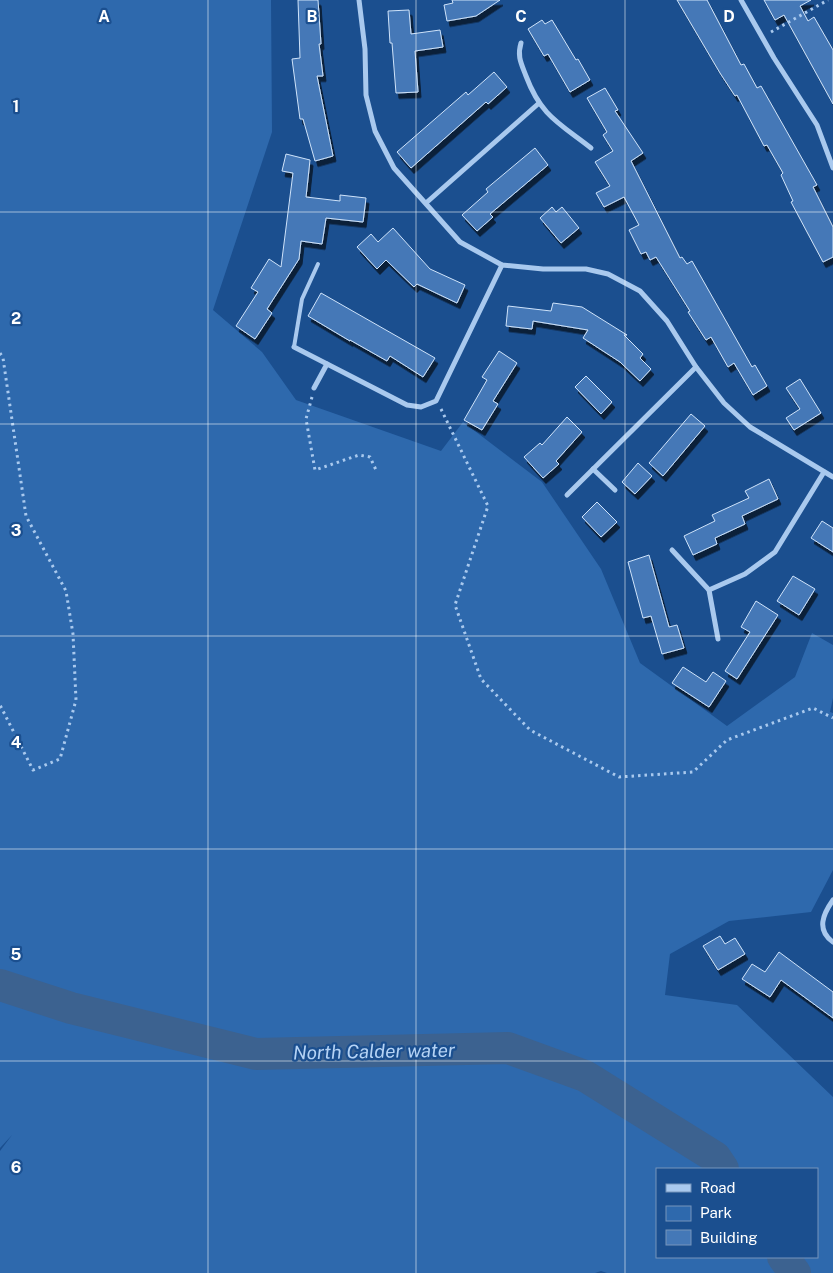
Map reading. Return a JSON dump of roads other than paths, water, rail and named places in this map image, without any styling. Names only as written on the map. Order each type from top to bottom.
[{"type":"street","points":[[359,0],[365,50],[366,95],[375,131],[394,168],[460,242],[502,265],[543,270],[586,268],[608,274],[640,291],[667,322],[696,367],[724,402],[750,427],[833,476]]},
{"type":"street","points":[[741,0],[817,125],[833,168]]},
{"type":"street","points":[[521,43],[518,56],[538,104],[547,115],[591,148]]},
{"type":"street","points":[[426,203],[538,104]]},
{"type":"street","points":[[294,347],[407,405],[421,407],[436,401],[442,394],[502,265]]},
{"type":"street","points":[[314,388],[327,364]]},
{"type":"street","points":[[566,495],[696,367]]},
{"type":"street","points":[[593,469],[616,490]]},
{"type":"street","points":[[709,590],[745,574],[775,552],[824,472]]},
{"type":"street","points":[[672,550],[709,590],[718,640]]},
{"type":"street","points":[[833,900],[823,914],[822,927],[827,938],[833,942]]},
{"type":"lane","points":[[294,347],[302,299],[318,264]]},
{"type":"waterway","name":"North Calder water","points":[[0,985],[71,1008],[256,1054],[508,1048],[585,1076],[715,1157],[722,1168]]},
{"type":"waterway","name":"North Calder water","points":[[784,1258],[795,1273]]}]
